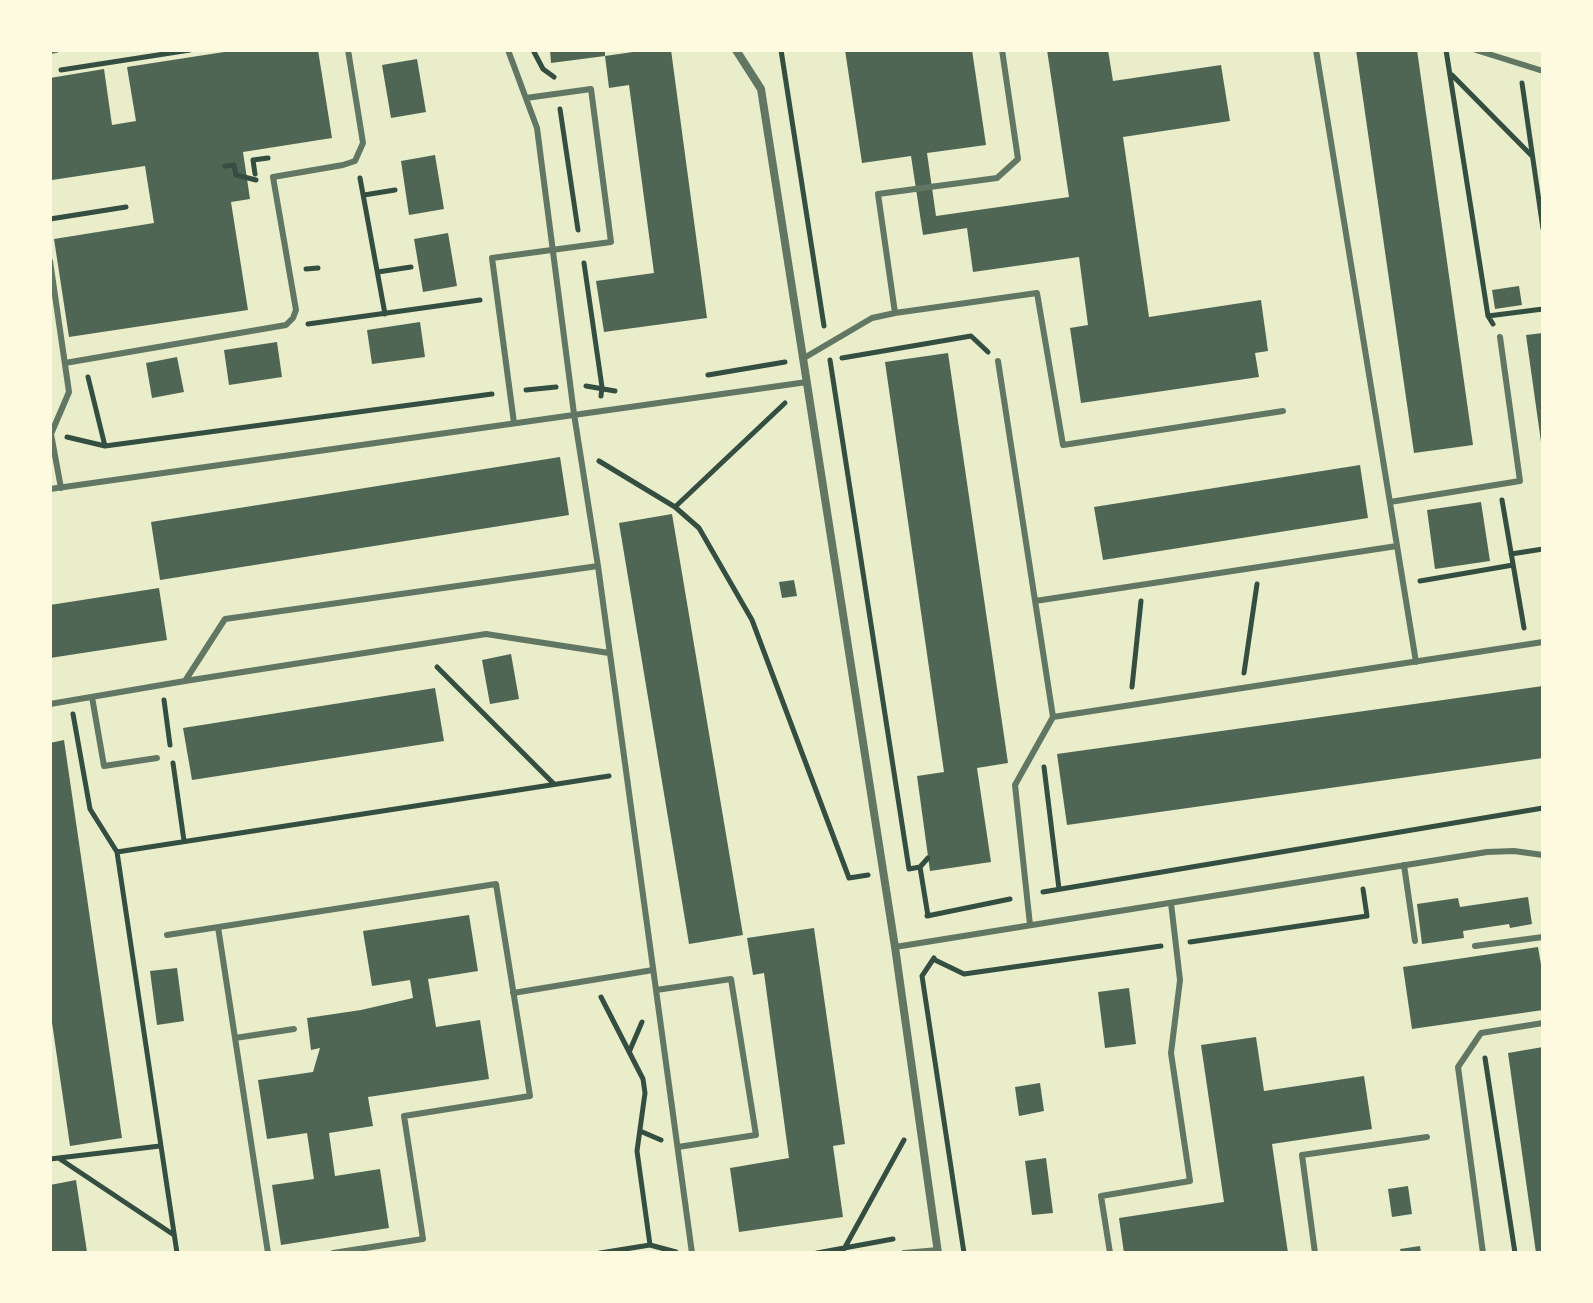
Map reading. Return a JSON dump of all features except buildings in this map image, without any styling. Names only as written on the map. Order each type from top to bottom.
[{"type":"street","points":[[738,51],[761,89],[895,947],[938,1251]]},
{"type":"lane","points":[[65,363],[286,325],[293,318],[296,310],[273,177],[355,161],[363,143],[348,50]]},
{"type":"lane","points":[[508,50],[537,128],[570,386],[598,566],[692,1253]]},
{"type":"lane","points":[[895,313],[878,194],[997,178],[1018,159],[1002,50]]},
{"type":"lane","points":[[1316,50],[1416,662]]},
{"type":"lane","points":[[1476,50],[1543,71]]},
{"type":"lane","points":[[514,423],[492,258],[611,242],[591,89],[526,98]]},
{"type":"lane","points":[[50,261],[69,392],[51,434],[61,488]]},
{"type":"lane","points":[[804,358],[872,318],[1037,293],[1063,445],[1283,411]]},
{"type":"lane","points":[[1390,502],[1520,481],[1500,337]]},
{"type":"lane","points":[[998,361],[1053,717],[1015,785],[1030,925]]},
{"type":"lane","points":[[50,489],[807,382]]},
{"type":"lane","points":[[1035,601],[1397,546]]},
{"type":"lane","points":[[185,681],[225,619],[598,566]]},
{"type":"lane","points":[[50,704],[486,634],[609,653]]},
{"type":"lane","points":[[1053,717],[1543,642]]},
{"type":"lane","points":[[92,697],[104,766],[157,758]]},
{"type":"lane","points":[[895,947],[1487,852],[1514,851],[1543,855]]},
{"type":"lane","points":[[1404,865],[1415,941]]},
{"type":"lane","points":[[167,935],[496,884],[530,1096],[404,1116],[423,1239],[333,1253]]},
{"type":"lane","points":[[1110,1253],[1101,1196],[1190,1181],[1171,1053],[1180,980],[1171,903]]},
{"type":"lane","points":[[218,927],[268,1253]]},
{"type":"lane","points":[[1475,946],[1543,937]]},
{"type":"lane","points":[[513,993],[653,970]]},
{"type":"lane","points":[[656,990],[731,979],[756,1135],[678,1147]]},
{"type":"lane","points":[[1483,1253],[1458,1067],[1481,1033],[1543,1023]]},
{"type":"lane","points":[[235,1038],[294,1029]]},
{"type":"lane","points":[[1315,1253],[1302,1155],[1427,1137]]},
{"type":"lane","points":[[904,1253],[938,1251]]},
{"type":"path","points":[[50,71],[190,50]]},
{"type":"path","points":[[781,50],[909,869]]},
{"type":"path","points":[[1446,50],[1488,316],[1500,337]]},
{"type":"path","points":[[1519,63],[1543,229]]},
{"type":"path","points":[[1450,74],[1533,157]]},
{"type":"path","points":[[258,193],[253,160],[268,158]]},
{"type":"path","points":[[355,161],[385,314]]},
{"type":"path","points":[[225,166],[234,165],[236,175],[256,180]]},
{"type":"path","points":[[364,195],[395,190]]},
{"type":"path","points":[[50,219],[126,207]]},
{"type":"path","points":[[378,272],[411,267]]},
{"type":"path","points":[[293,318],[312,325],[497,298]]},
{"type":"path","points":[[1488,316],[1543,309]]},
{"type":"path","points":[[696,377],[804,358]]},
{"type":"path","points":[[85,360],[105,446]]},
{"type":"path","points":[[51,434],[105,446],[510,392],[570,386],[618,391]]},
{"type":"path","points":[[579,449],[675,507],[699,528],[752,620],[849,878],[920,867],[928,858]]},
{"type":"path","points":[[1499,484],[1527,645]]},
{"type":"path","points":[[1511,554],[1543,549]]},
{"type":"path","points":[[1403,584],[1513,565]]},
{"type":"path","points":[[1241,688],[1260,567]]},
{"type":"path","points":[[1131,705],[1143,585]]},
{"type":"path","points":[[437,667],[554,784]]},
{"type":"path","points":[[71,700],[90,809],[117,852]]},
{"type":"path","points":[[1044,763],[1059,889]]},
{"type":"path","points":[[927,916],[1059,889],[1543,808]]},
{"type":"path","points":[[920,867],[935,960],[922,976],[964,1253]]},
{"type":"path","points":[[592,980],[643,1079],[645,1093],[637,1151],[650,1245]]},
{"type":"path","points":[[1481,1033],[1515,1253]]},
{"type":"path","points":[[844,1249],[908,1132]]},
{"type":"path","points":[[50,1159],[160,1146]]},
{"type":"path","points":[[60,1159],[174,1235]]},
{"type":"path","points":[[817,1253],[906,1237]]},
{"type":"path","points":[[600,1253],[650,1245],[682,1253]]}]
